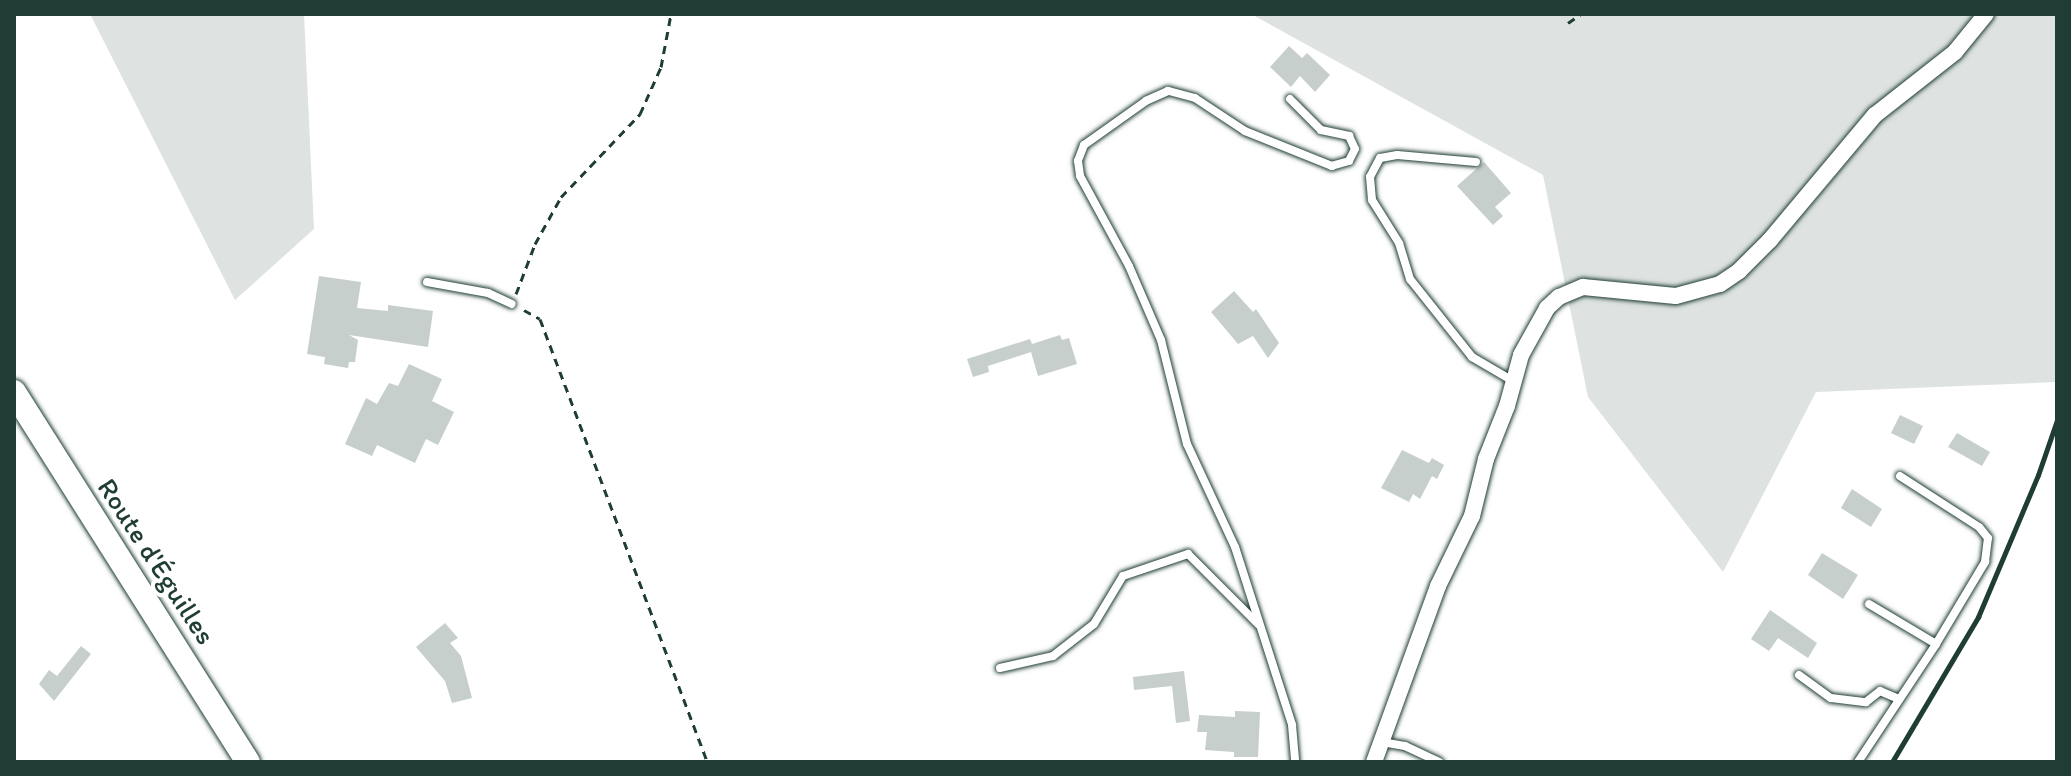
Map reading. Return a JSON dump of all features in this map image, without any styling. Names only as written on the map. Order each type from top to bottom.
[{"type":"street","points":[[1374,762],[1438,586],[1472,516],[1486,459],[1521,355],[1537,322],[1559,297],[1583,287],[1676,296],[1720,284],[1739,271],[1770,240],[1875,115],[1915,80],[1955,52],[1972,36],[1986,14]]},
{"type":"street","name":"Route d'Éguilles","points":[[14,392],[248,762]]},
{"type":"lane","points":[[1290,99],[1321,130],[1349,136],[1355,149],[1349,161],[1332,166],[1245,131],[1195,98],[1168,91],[1146,101],[1084,145],[1078,161],[1080,176],[1129,266],[1161,340],[1187,444],[1235,547],[1292,725],[1295,762]]},
{"type":"lane","points":[[1476,162],[1397,155],[1380,158],[1370,177],[1372,200],[1399,243],[1410,279],[1472,357],[1514,381]]},
{"type":"lane","points":[[427,282],[488,293],[512,304]]},
{"type":"lane","points":[[1858,762],[1936,644],[1985,562],[1988,538],[1979,527],[1900,476]]},
{"type":"lane","points":[[1000,668],[1053,656],[1094,624],[1123,576],[1188,554],[1259,625]]},
{"type":"lane","points":[[1869,604],[1936,644]]},
{"type":"lane","points":[[1799,675],[1831,698],[1866,702],[1880,691],[1899,699]]},
{"type":"lane","points":[[1381,741],[1405,746],[1440,762]]},
{"type":"path","points":[[671,14],[661,67],[640,114],[561,197],[535,244],[512,304],[540,319],[707,762]]},
{"type":"path","points":[[1568,23],[1581,14]]},
{"type":"shaded area","points":[[90,14],[304,14],[314,229],[235,300]]},
{"type":"shaded area","points":[[1251,14],[2057,14],[2057,382],[1816,392],[1723,572],[1588,397],[1543,175]]},
{"type":"building","points":[[1289,46],[1302,58],[1307,53],[1330,75],[1315,92],[1300,76],[1291,87],[1270,67]]},
{"type":"building","points":[[1484,162],[1511,193],[1495,207],[1503,216],[1493,225],[1457,186]]},
{"type":"building","points":[[319,276],[361,282],[357,308],[388,311],[388,305],[433,311],[428,347],[349,335],[358,340],[355,362],[349,362],[348,368],[324,364],[325,357],[307,354]]},
{"type":"building","points":[[1234,291],[1253,312],[1256,309],[1279,343],[1268,358],[1253,336],[1238,344],[1211,312]]},
{"type":"building","points":[[1060,335],[1062,340],[1069,338],[1077,364],[1038,376],[1031,352],[988,366],[989,372],[973,377],[967,359],[1030,339],[1032,344]]},
{"type":"building","points":[[409,364],[442,379],[432,401],[454,412],[438,445],[426,439],[415,463],[377,445],[372,456],[345,444],[366,398],[377,404],[389,383],[398,386]]},
{"type":"building","points":[[1900,415],[1923,426],[1914,444],[1891,433]]},
{"type":"building","points":[[1957,433],[1990,452],[1982,466],[1948,447]]},
{"type":"building","points":[[1402,450],[1429,463],[1432,458],[1444,465],[1437,479],[1432,476],[1420,499],[1413,494],[1409,502],[1381,488]]},
{"type":"building","points":[[1852,489],[1882,509],[1871,527],[1841,508]]},
{"type":"building","points":[[1822,553],[1858,575],[1843,599],[1808,575]]},
{"type":"building","points":[[1770,610],[1817,643],[1808,658],[1778,638],[1769,651],[1751,639]]},
{"type":"building","points":[[445,623],[458,638],[450,643],[461,656],[472,698],[452,703],[445,681],[416,647]]},
{"type":"building","points":[[81,646],[91,654],[54,701],[39,684],[49,670],[57,676]]},
{"type":"building","points":[[1184,671],[1190,721],[1176,723],[1172,686],[1134,690],[1133,677]]},
{"type":"building","points":[[1235,711],[1260,712],[1258,757],[1234,757],[1234,752],[1205,750],[1207,732],[1197,732],[1199,715],[1235,717]]},
{"type":"railway","points":[[1892,762],[1978,617],[2038,475],[2057,420]]}]
